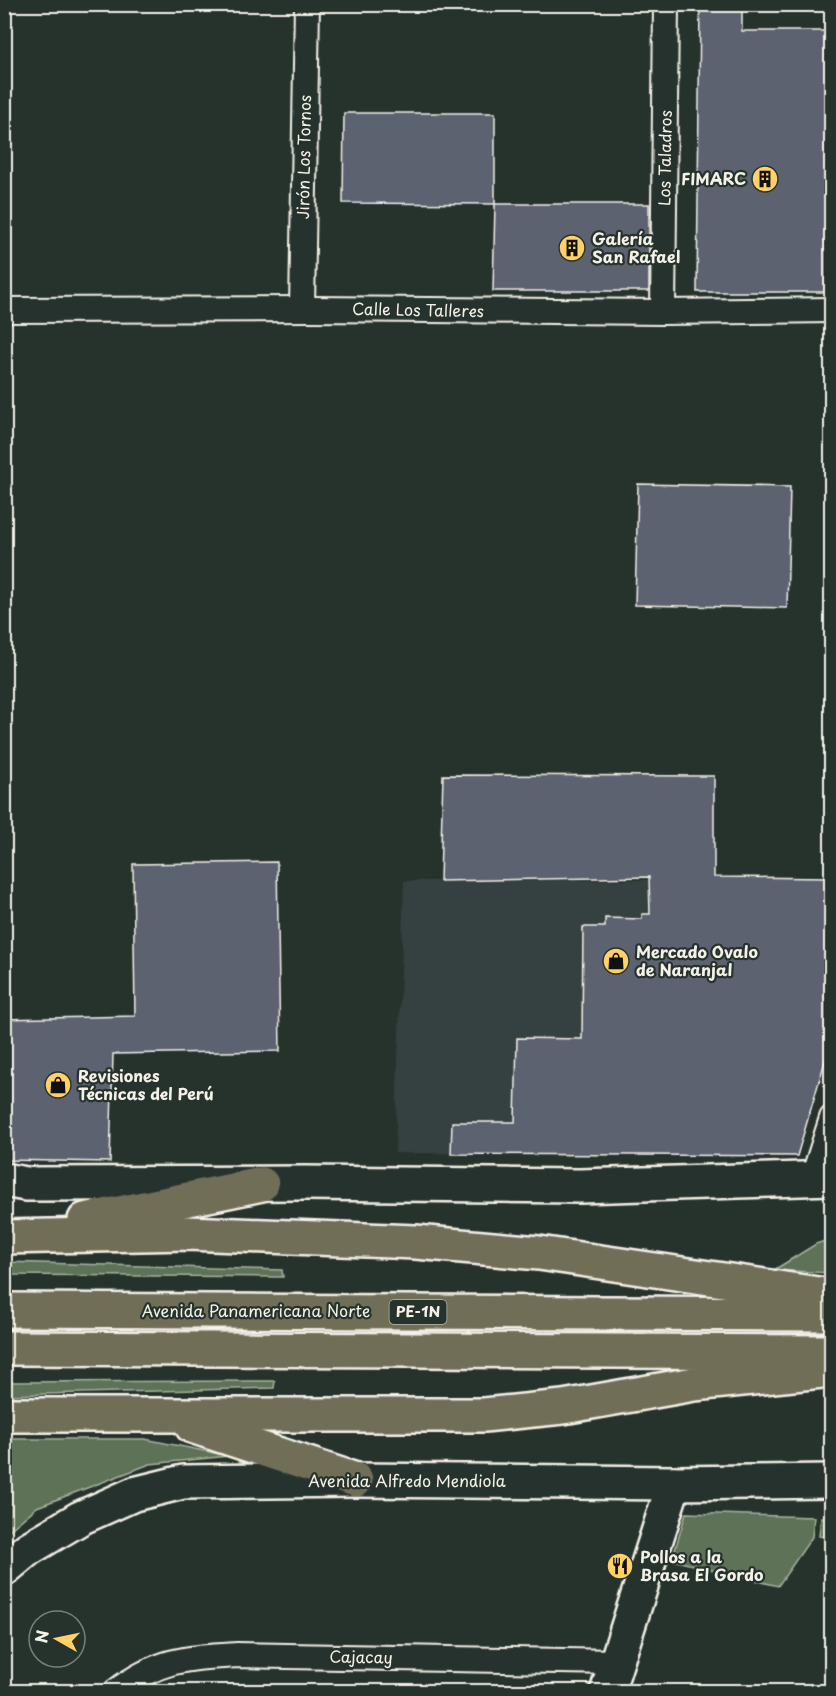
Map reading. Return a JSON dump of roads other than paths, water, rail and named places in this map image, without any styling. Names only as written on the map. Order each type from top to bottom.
[{"type":"highway","points":[[6,1237],[262,1184]]},
{"type":"highway","points":[[6,1237],[187,1233],[416,1242],[538,1253],[831,1296]]},
{"type":"highway","name":"Avenida Panamericana Norte","points":[[4,1310],[831,1314]]},
{"type":"highway","points":[[4,1348],[831,1352]]},
{"type":"highway","points":[[4,1415],[484,1416],[563,1407],[694,1384],[831,1370]]},
{"type":"highway","points":[[159,1416],[289,1456],[356,1480]]},
{"type":"main road","points":[[4,1180],[26,1184],[618,1185],[822,1178]]},
{"type":"main road","name":"Avenida Alfredo Mendiola","points":[[4,1569],[28,1549],[80,1518],[135,1494],[183,1482],[831,1481]]},
{"type":"main road","points":[[611,1677],[674,1483]]},
{"type":"street","name":"Jirón Los Tornos","points":[[302,309],[307,4]]},
{"type":"street","name":"Los Taladros","points":[[663,312],[666,4]]},
{"type":"street","name":"Calle Los Talleres","points":[[4,310],[302,309],[663,312],[831,310]]},
{"type":"street","points":[[822,1178],[831,1118]]},
{"type":"street","name":"Cajacay","points":[[115,1692],[156,1666],[185,1658],[237,1655],[611,1677]]},
{"type":"place","name":"FIMARC","points":[[765,179]]},
{"type":"place","name":"Galería San Rafael","points":[[572,248]]},
{"type":"place","name":"Mercado Ovalo de Naranjal","points":[[616,961]]},
{"type":"place","name":"Revisiones Técnicas del Perú","points":[[58,1085]]},
{"type":"place","name":"Pollos a la Brasa El Gordo","points":[[620,1566]]}]
